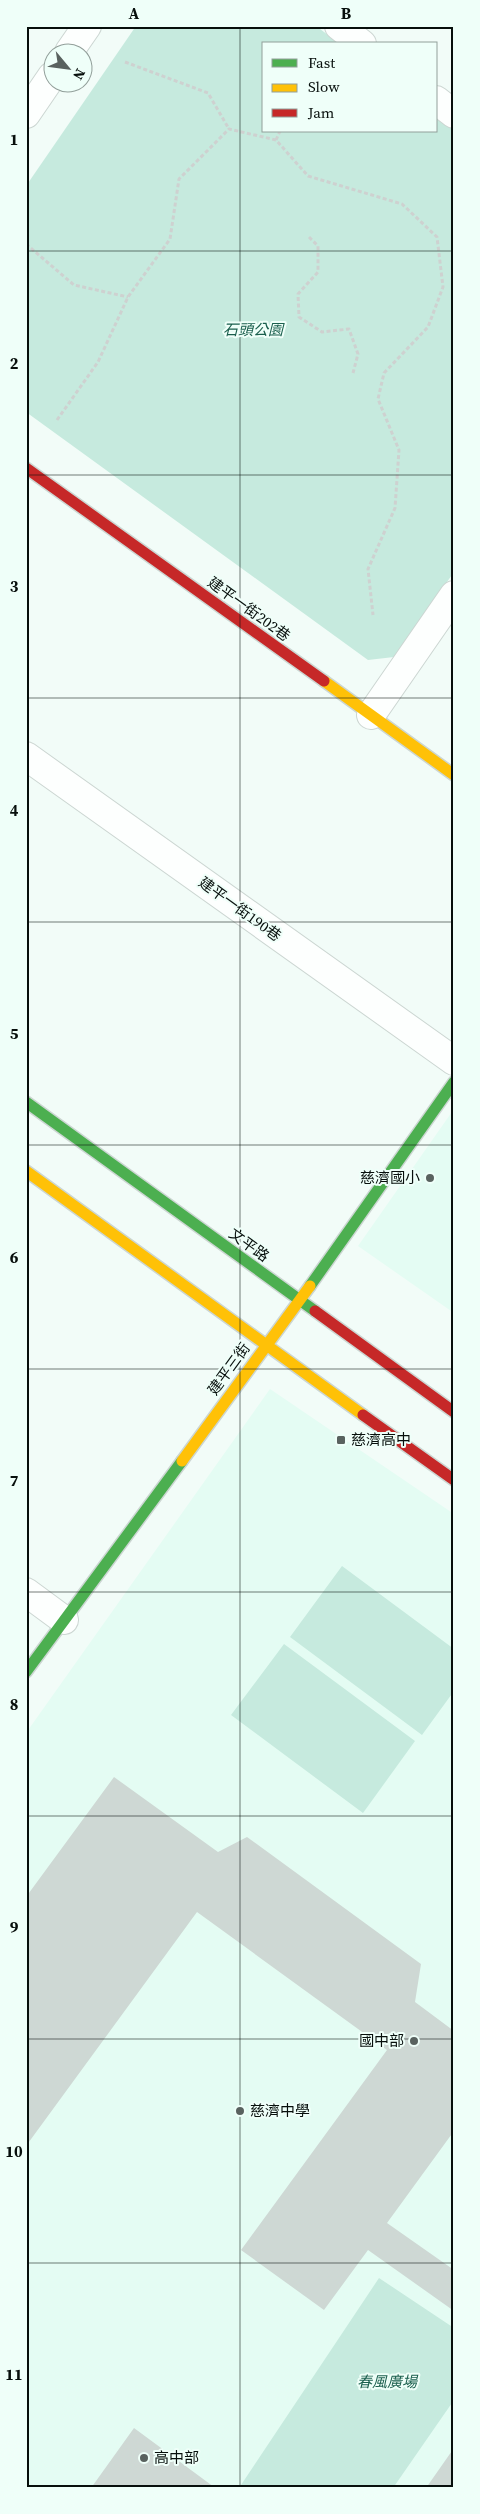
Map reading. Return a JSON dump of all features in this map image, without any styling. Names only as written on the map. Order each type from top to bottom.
[{"type":"street","points":[[76,42],[87,26]]},
{"type":"street","points":[[339,26],[359,42]]},
{"type":"street","points":[[26,114],[42,91]]},
{"type":"street","points":[[438,102],[454,114]]},
{"type":"street","name":"建平一街202巷","points":[[26,468],[454,775]]},
{"type":"street","points":[[370,715],[454,595]]},
{"type":"street","name":"建平一街190巷","points":[[26,756],[454,1061]]},
{"type":"street","name":"建平三街","points":[[26,1672],[300,1300],[454,1082]]},
{"type":"street","name":"文平路","points":[[26,1102],[454,1412]]},
{"type":"street","points":[[26,1170],[454,1480]]},
{"type":"street","points":[[26,1592],[64,1620]]},
{"type":"path","points":[[125,62],[208,93],[229,129],[276,140],[308,176],[402,204],[437,237],[443,287],[428,327],[384,373],[378,399],[399,450],[395,508],[368,569],[373,615]]},
{"type":"path","points":[[57,420],[98,362],[128,297],[170,239],[179,179],[229,129]]},
{"type":"path","points":[[276,140],[280,132]]},
{"type":"path","points":[[309,237],[318,246],[318,272],[298,294],[299,316],[322,332],[349,329],[358,354],[353,373]]},
{"type":"path","points":[[26,244],[74,286],[128,297]]},
{"type":"shaded area","name":"慈濟國小","points":[[454,1109],[454,1313],[358,1246]]},
{"type":"shaded area","name":"慈濟中學","points":[[270,1389],[454,1514],[454,2488],[26,2488],[26,1733]]},
{"type":"green space","name":"石頭公園","points":[[136,26],[316,26],[337,42],[262,42],[262,132],[438,132],[438,116],[454,128],[454,572],[394,657],[368,660],[26,412],[26,186]]},
{"type":"green space","points":[[342,1566],[454,1649],[454,1691],[422,1735],[290,1637]]},
{"type":"green space","points":[[284,1644],[415,1741],[363,1813],[231,1715]]},
{"type":"green space","name":"春風廣場","points":[[379,2278],[454,2328],[454,2400],[393,2488],[239,2488]]},
{"type":"building","name":"國中部","points":[[114,1777],[218,1852],[247,1837],[421,1964],[415,2002],[454,2031],[454,2131],[387,2223],[454,2270],[454,2311],[368,2250],[324,2310],[241,2250],[387,2050],[197,1912],[26,2146],[26,1897]]},
{"type":"building","name":"高中部","points":[[134,2428],[214,2487],[91,2488]]},
{"type":"building","points":[[454,2448],[454,2488],[426,2488]]},
{"type":"traffic: fast","points":[[310,1286],[454,1082]]},
{"type":"traffic: fast","points":[[26,1102],[315,1311]]},
{"type":"traffic: fast","points":[[26,1672],[182,1461]]},
{"type":"traffic: slow","points":[[324,681],[454,775]]},
{"type":"traffic: slow","points":[[26,1171],[363,1415]]},
{"type":"traffic: slow","points":[[182,1461],[310,1286]]},
{"type":"traffic: jam","points":[[26,468],[324,681]]},
{"type":"traffic: jam","points":[[315,1311],[454,1412]]},
{"type":"traffic: jam","points":[[363,1415],[454,1480]]},
{"type":"place","name":"慈濟國小","points":[[430,1178]]},
{"type":"place","name":"慈濟高中","points":[[341,1440]]},
{"type":"place","name":"國中部","points":[[414,2041]]},
{"type":"place","name":"慈濟中學","points":[[240,2111]]},
{"type":"place","name":"高中部","points":[[144,2458]]}]
